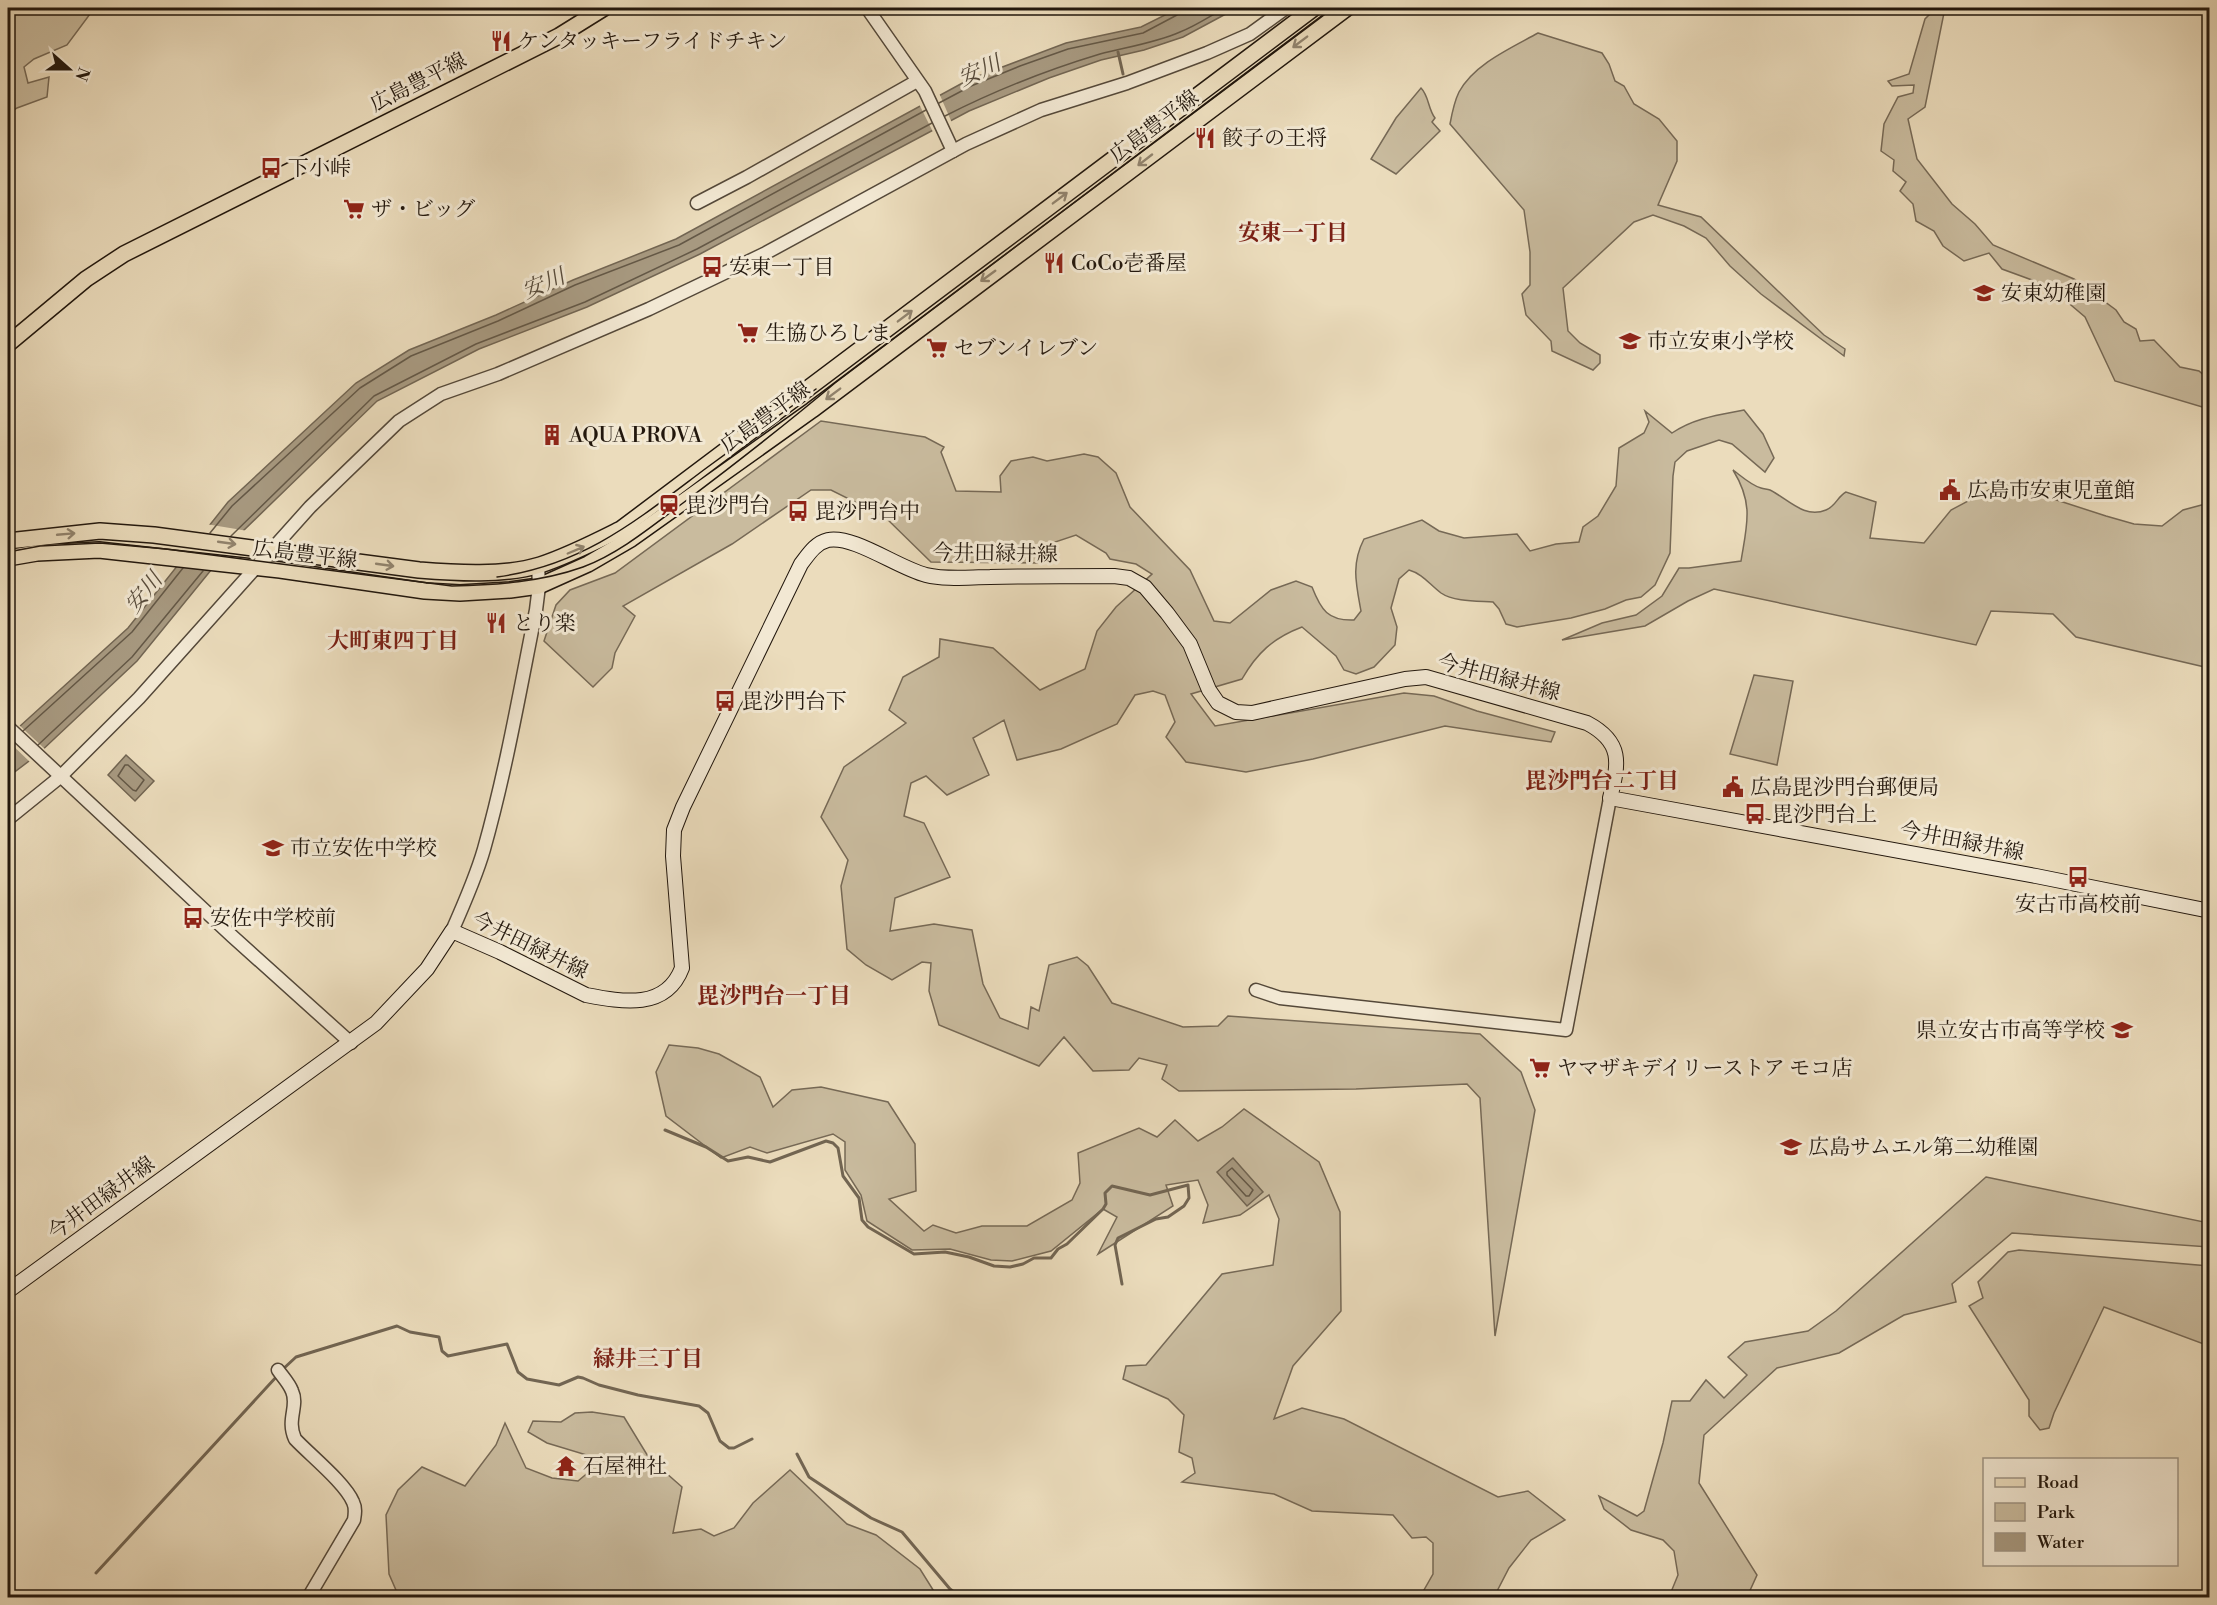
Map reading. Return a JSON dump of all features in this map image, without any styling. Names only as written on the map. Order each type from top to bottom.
[{"type":"main road","name":"広島豊平線","points":[[8,344],[86,279],[124,254],[558,36],[604,8]]},
{"type":"main road","name":"広島豊平線","points":[[8,541],[100,531],[190,538],[419,570],[463,573],[538,565],[580,549],[621,529],[1314,8]]},
{"type":"main road","name":"広島豊平線","points":[[8,558],[37,553],[99,550],[178,558],[425,591],[460,593],[539,586],[588,564],[631,539],[812,410],[1347,8]]},
{"type":"main road","name":"今井田緑井線","points":[[8,1291],[376,1023],[427,969],[452,931],[586,995],[639,1000],[655,999],[669,990],[677,981],[682,968],[673,856],[674,830],[801,564],[813,548],[827,540],[844,540],[854,543],[928,575],[1129,578],[1145,587],[1190,644],[1209,690],[1218,703],[1236,712],[1252,713],[1405,679],[1426,677],[1587,723],[1602,731],[1612,744],[1617,768],[1610,798],[2036,876],[2210,911]]},
{"type":"street","points":[[867,8],[919,83],[952,147]]},
{"type":"street","points":[[8,819],[139,698],[268,549],[310,507],[399,421],[441,394],[498,374],[649,309],[764,254],[952,147],[1041,110],[1127,83],[1207,53],[1250,34],[1286,8]]},
{"type":"street","points":[[697,203],[919,83]]},
{"type":"street","points":[[452,931],[484,850],[529,645],[539,586],[538,565]]},
{"type":"street","points":[[8,727],[351,1043]]},
{"type":"street","points":[[1256,990],[1280,998],[1566,1030],[1610,798]]},
{"type":"street","points":[[278,1370],[292,1391],[294,1402],[290,1429],[295,1439],[345,1490],[356,1510],[354,1520],[308,1598]]},
{"type":"green space","points":[[8,8],[93,8],[93,10],[67,45],[34,59],[24,67],[28,83],[49,77],[47,97],[17,108],[8,114]]},
{"type":"green space","points":[[1936,8],[1945,8],[1925,107],[1908,119],[1917,159],[1952,204],[1975,224],[1993,245],[2074,279],[2116,310],[2124,322],[2136,329],[2140,341],[2154,340],[2180,367],[2199,371],[2209,380],[2209,409],[2115,381],[2085,317],[2065,300],[2032,280],[2002,269],[1989,253],[1964,261],[1943,246],[1934,231],[1916,221],[1913,204],[1900,191],[1906,182],[1893,171],[1894,160],[1881,151],[1884,124],[1898,97],[1913,93],[1914,85],[1892,86],[1888,81],[1909,74],[1925,19]]},
{"type":"green space","points":[[1538,33],[1602,53],[1615,81],[1624,86],[1634,104],[1659,119],[1677,141],[1677,161],[1658,205],[1701,217],[1824,335],[1845,349],[1844,356],[1761,294],[1730,266],[1706,238],[1684,226],[1653,215],[1634,222],[1563,288],[1568,331],[1580,343],[1600,355],[1600,363],[1593,370],[1552,351],[1551,341],[1526,315],[1522,294],[1530,285],[1530,252],[1524,210],[1450,124],[1459,92],[1474,73],[1505,51]]},
{"type":"green space","points":[[1421,88],[1435,118],[1432,122],[1440,131],[1396,174],[1371,159],[1396,118]]},
{"type":"green space","points":[[1744,410],[1763,434],[1774,458],[1765,472],[1732,444],[1719,440],[1687,451],[1675,462],[1670,553],[1655,585],[1641,597],[1571,618],[1517,627],[1506,624],[1493,602],[1446,596],[1409,570],[1399,579],[1391,608],[1397,627],[1395,645],[1374,667],[1356,674],[1344,670],[1336,656],[1302,627],[1282,636],[1267,647],[1242,679],[1191,694],[1215,726],[1404,693],[1434,696],[1477,711],[1555,732],[1551,742],[1445,726],[1313,759],[1246,772],[1186,762],[1166,737],[1175,722],[1165,695],[1153,691],[1135,695],[1117,724],[1061,749],[1017,760],[1004,720],[973,738],[989,775],[947,795],[926,776],[911,783],[904,816],[924,823],[950,877],[895,898],[890,931],[934,924],[972,930],[983,984],[1000,1018],[1028,1029],[1031,1007],[1039,1011],[1049,965],[1077,957],[1088,966],[1112,1003],[1183,1027],[1218,1026],[1228,1016],[1480,1034],[1521,1072],[1535,1110],[1495,1336],[1480,1098],[1467,1084],[1356,1089],[1179,1091],[1162,1079],[1167,1065],[1139,1058],[1129,1070],[1093,1071],[1064,1037],[1039,1066],[939,1025],[929,991],[931,963],[922,962],[892,980],[866,965],[847,949],[841,886],[848,860],[821,817],[844,767],[906,723],[889,710],[903,677],[939,657],[940,639],[993,648],[1040,690],[1085,669],[1097,631],[1116,607],[1152,574],[1136,564],[1110,559],[1106,553],[1076,535],[1055,542],[1043,563],[931,562],[885,517],[831,490],[811,490],[732,544],[623,606],[635,616],[615,653],[612,668],[593,687],[544,641],[556,605],[570,590],[615,573],[821,421],[925,437],[944,447],[941,452],[956,491],[1001,492],[1000,476],[1011,461],[1033,457],[1047,461],[1084,454],[1098,457],[1116,473],[1130,507],[1190,570],[1214,621],[1230,623],[1271,590],[1296,581],[1312,587],[1322,608],[1332,616],[1354,620],[1361,611],[1356,583],[1356,566],[1364,539],[1422,520],[1439,531],[1464,538],[1517,534],[1530,551],[1556,544],[1579,542],[1583,527],[1598,516],[1616,486],[1619,448],[1644,433],[1649,422],[1645,411],[1672,433],[1698,420]]},
{"type":"green space","points":[[1733,470],[1754,485],[1770,490],[1796,507],[1810,512],[1826,510],[1846,492],[1876,502],[1870,538],[1924,543],[1951,510],[2002,483],[2019,481],[2035,493],[2134,524],[2162,526],[2183,510],[2209,503],[2209,668],[2076,637],[2053,614],[1991,611],[1976,645],[1714,589],[1645,626],[1562,640],[1602,623],[1636,615],[1662,596],[1679,568],[1741,561],[1747,514],[1744,493]]},
{"type":"green space","points":[[1754,675],[1793,681],[1777,765],[1730,754]]},
{"type":"green space","points":[[669,1045],[698,1048],[719,1054],[760,1077],[773,1107],[792,1090],[821,1087],[888,1102],[915,1144],[916,1191],[889,1199],[924,1231],[933,1225],[956,1233],[982,1226],[1027,1226],[1072,1200],[1080,1183],[1078,1153],[1139,1128],[1157,1137],[1175,1120],[1198,1141],[1222,1127],[1244,1109],[1319,1162],[1340,1212],[1341,1311],[1293,1366],[1274,1419],[1302,1408],[1344,1419],[1498,1497],[1528,1491],[1565,1520],[1531,1540],[1509,1568],[1494,1597],[1420,1597],[1433,1574],[1433,1543],[1426,1537],[1412,1538],[1393,1515],[1312,1511],[1274,1494],[1182,1482],[1195,1473],[1192,1458],[1179,1452],[1184,1415],[1168,1399],[1123,1379],[1126,1366],[1146,1365],[1222,1274],[1273,1265],[1279,1219],[1269,1195],[1240,1215],[1203,1223],[1208,1205],[1198,1180],[1166,1185],[1173,1206],[1098,1254],[1117,1217],[1103,1209],[1051,1251],[1012,1261],[991,1260],[950,1249],[912,1250],[867,1221],[861,1195],[845,1170],[845,1142],[833,1134],[767,1153],[750,1147],[721,1158],[666,1116],[656,1072]]},
{"type":"green space","points":[[1986,1177],[2209,1223],[2209,1247],[2012,1233],[1952,1284],[1956,1302],[1904,1315],[1839,1353],[1777,1368],[1704,1435],[1699,1483],[1757,1575],[1747,1597],[1669,1597],[1678,1575],[1674,1551],[1663,1540],[1631,1530],[1604,1509],[1599,1496],[1637,1516],[1644,1511],[1672,1401],[1690,1401],[1706,1380],[1724,1398],[1747,1375],[1728,1357],[1745,1342],[1808,1331],[1836,1311]]},
{"type":"green space","points":[[2019,1250],[2209,1266],[2209,1346],[2104,1307],[2049,1428],[2040,1430],[2029,1416],[2029,1400],[1969,1306],[1983,1298],[1978,1282],[2008,1252]]},
{"type":"green space","points":[[592,1412],[624,1417],[649,1458],[682,1487],[673,1533],[701,1529],[714,1536],[734,1528],[753,1503],[790,1470],[847,1524],[876,1535],[920,1569],[935,1593],[930,1598],[399,1597],[389,1574],[386,1515],[398,1490],[422,1467],[465,1486],[496,1445],[505,1423],[526,1468],[552,1478],[578,1481],[590,1471],[590,1456],[547,1443],[528,1432],[533,1421],[561,1422],[575,1413]]},
{"type":"water","points":[[1179,8],[1237,8],[1183,37],[1144,50],[1101,60],[1049,78],[969,111],[700,254],[587,307],[479,349],[377,401],[242,532],[137,661],[37,755],[8,777],[8,737],[128,628],[228,502],[356,383],[409,350],[676,239],[968,80],[1066,43],[1141,27]]},
{"type":"water","points":[[126,755],[154,781],[135,801],[108,775]]},
{"type":"water","points":[[1233,1158],[1263,1192],[1247,1206],[1217,1172]]},
{"type":"pier","points":[[939,93],[952,123],[933,132],[919,104]]},
{"type":"pier","points":[[206,524],[248,531],[217,567],[177,562]]},
{"type":"pier","points":[[18,724],[46,750],[31,763],[8,741],[8,733]]},
{"type":"waterway","points":[[1118,52],[1123,74]]},
{"type":"waterway","points":[[665,1130],[706,1147],[728,1161],[748,1157],[770,1162],[826,1141],[833,1143],[838,1148],[843,1176],[859,1198],[862,1220],[868,1227],[914,1254],[945,1252],[994,1266],[1010,1267],[1034,1258],[1051,1258],[1103,1209],[1106,1204],[1105,1193],[1112,1186],[1150,1195],[1188,1185],[1189,1198],[1184,1206],[1168,1217],[1156,1219],[1118,1238],[1115,1245],[1122,1284]]},
{"type":"waterway","points":[[282,1370],[296,1357],[397,1326],[410,1332],[439,1337],[442,1351],[448,1356],[507,1344],[518,1372],[527,1379],[559,1385],[578,1377],[638,1395],[699,1406],[708,1413],[720,1441],[729,1448],[734,1448],[752,1439]]},
{"type":"waterway","points":[[96,1573],[278,1375]]},
{"type":"waterway","points":[[797,1454],[809,1477],[871,1518],[902,1532],[950,1589],[962,1598]]},
{"type":"tram line","points":[[8,552],[40,546],[100,543],[166,549],[452,586],[518,582],[583,567],[623,547],[660,521],[835,383],[1332,8]]},
{"type":"tram line","points":[[497,577],[557,562],[608,538],[656,506],[816,389]]},
{"type":"place","name":"ケンタッキーフライドチキン","points":[[501,41]]},
{"type":"place","name":"餃子の王将","points":[[1205,138]]},
{"type":"place","name":"下小峠","points":[[271,168]]},
{"type":"place","name":"ザ・ビッグ","points":[[354,209]]},
{"type":"place","name":"CoCo壱番屋","points":[[1054,263]]},
{"type":"place","name":"安東一丁目","points":[[712,267]]},
{"type":"place","name":"安東幼稚園","points":[[1984,293]]},
{"type":"place","name":"生協ひろしま","points":[[748,333]]},
{"type":"place","name":"市立安東小学校","points":[[1630,341]]},
{"type":"place","name":"セブンイレブン","points":[[937,348]]},
{"type":"place","name":"AQUA PROVA","points":[[552,435]]},
{"type":"place","name":"広島市安東児童館","points":[[1950,490]]},
{"type":"place","name":"毘沙門台","points":[[669,505]]},
{"type":"place","name":"毘沙門台中","points":[[798,511]]},
{"type":"place","name":"とり楽","points":[[496,623]]},
{"type":"place","name":"毘沙門台下","points":[[725,701]]},
{"type":"place","name":"広島毘沙門台郵便局","points":[[1733,787]]},
{"type":"place","name":"毘沙門台上","points":[[1755,814]]},
{"type":"place","name":"市立安佐中学校","points":[[273,848]]},
{"type":"place","name":"安古市高校前","points":[[2078,877]]},
{"type":"place","name":"安佐中学校前","points":[[193,918]]},
{"type":"place","name":"県立安古市高等学校","points":[[2122,1030]]},
{"type":"place","name":"ヤマザキデイリーストア モコ店","points":[[1540,1068]]},
{"type":"place","name":"広島サムエル第二幼稚園","points":[[1791,1147]]},
{"type":"place","name":"石屋神社","points":[[566,1466]]},
{"type":"district","name":"安東一丁目","points":[[1293,232]]},
{"type":"district","name":"大町東四丁目","points":[[393,640]]},
{"type":"district","name":"毘沙門台二丁目","points":[[1602,780]]},
{"type":"district","name":"毘沙門台一丁目","points":[[774,995]]},
{"type":"district","name":"緑井三丁目","points":[[648,1358]]},
{"type":"water label","name":"安川","points":[[979,70]]},
{"type":"water label","name":"安川","points":[[543,283]]},
{"type":"water label","name":"安川","points":[[143,592]]}]
